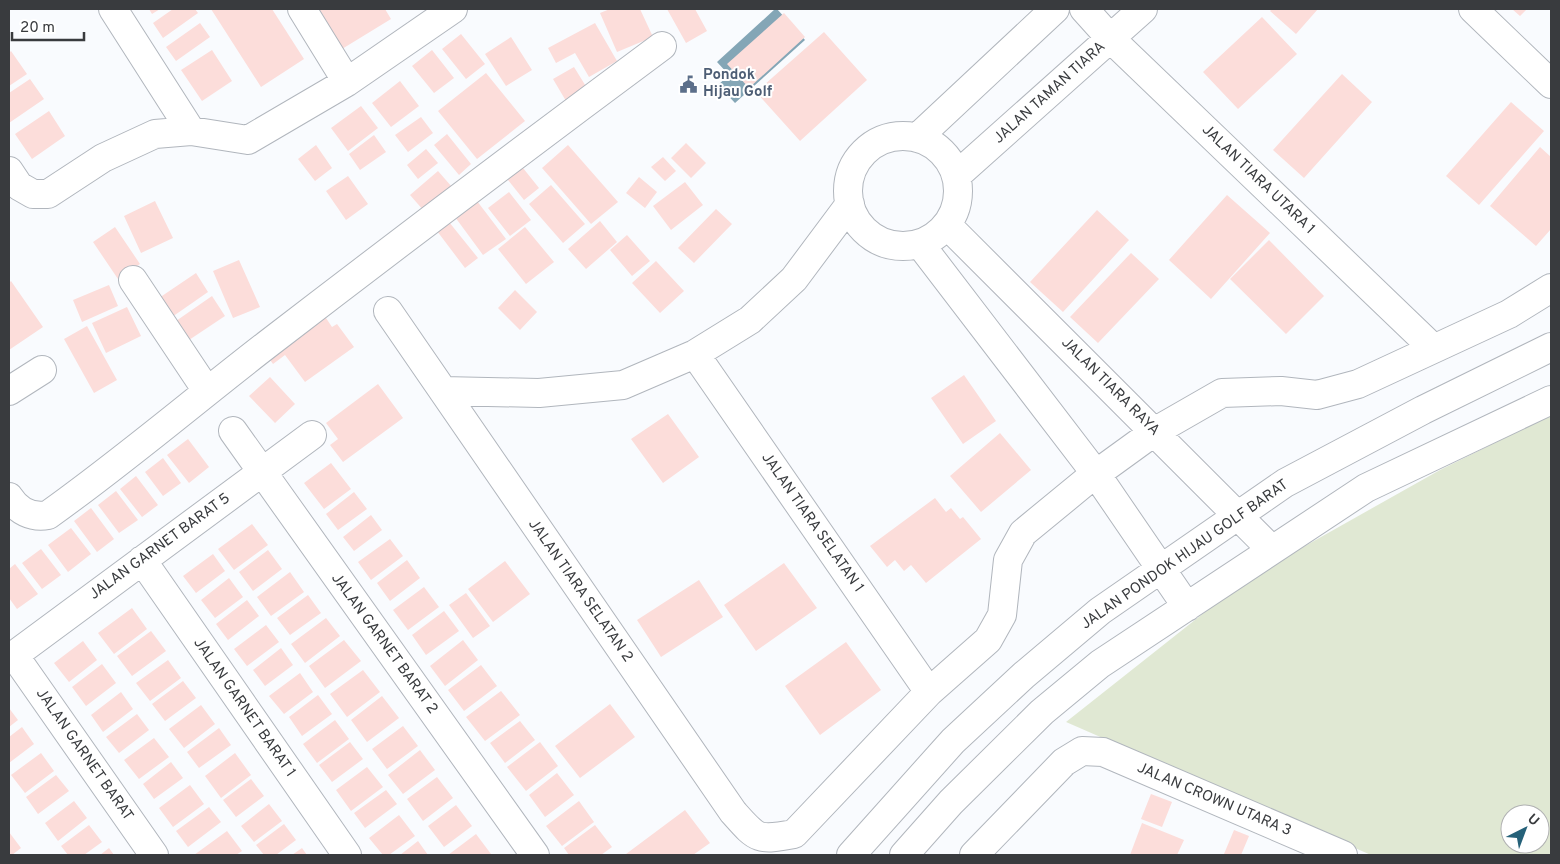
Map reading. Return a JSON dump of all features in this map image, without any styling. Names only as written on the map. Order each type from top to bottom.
[{"type":"street","points":[[113,9],[191,131]]},
{"type":"street","points":[[302,9],[347,82]]},
{"type":"street","points":[[14,179],[33,194],[48,194],[103,158],[155,134],[191,131],[248,140],[347,82],[453,9]]},
{"type":"street","points":[[917,138],[1055,9]]},
{"type":"street","name":"JALAN TIARA UTARA 1","points":[[1084,9],[1111,39],[1433,348]]},
{"type":"street","name":"JALAN TAMAN TIARA","points":[[956,176],[1143,9]]},
{"type":"street","points":[[1473,9],[1551,84]]},
{"type":"street","points":[[9,498],[13,504],[31,515],[48,515],[92,484],[207,392],[502,164],[662,46]]},
{"type":"street","points":[[898,136],[917,138],[934,146],[948,159],[956,176],[958,193],[955,210],[947,225],[935,237],[920,244],[903,246],[886,244],[871,236],[857,222],[850,204],[848,185],[853,167],[864,151],[880,141],[898,136]]},
{"type":"street","points":[[443,392],[539,393],[623,386],[695,354],[750,320],[794,279],[850,204]]},
{"type":"street","name":"JALAN TIARA RAYA","points":[[947,225],[1272,550]]},
{"type":"street","points":[[920,244],[1096,474],[1159,569],[1187,607]]},
{"type":"street","points":[[133,280],[207,392]]},
{"type":"street","points":[[929,692],[988,640],[1002,615],[1008,560],[1023,533],[1096,474],[1154,432],[1222,393],[1281,391],[1317,395],[1358,384],[1509,314],[1551,288]]},
{"type":"street","name":"JALAN TIARA SELATAN 2","points":[[388,310],[733,812],[749,830],[758,836],[770,838],[794,834],[929,692]]},
{"type":"street","name":"JALAN PONDOK HIJAU GOLF BARAT","points":[[851,855],[953,741],[1024,675],[1100,611],[1285,483],[1423,410],[1551,347]]},
{"type":"street","name":"JALAN TIARA SELATAN 1","points":[[695,354],[929,692]]},
{"type":"street","points":[[9,391],[42,370]]},
{"type":"street","points":[[904,855],[951,802],[1042,712],[1100,664],[1366,488],[1551,400]]},
{"type":"street","name":"JALAN GARNET BARAT 2","points":[[234,431],[261,472],[535,855]]},
{"type":"street","name":"JALAN GARNET BARAT 5","points":[[11,657],[312,435]]},
{"type":"street","name":"JALAN GARNET BARAT 1","points":[[142,560],[346,855]]},
{"type":"street","name":"JALAN GARNET BARAT","points":[[11,657],[154,855]]},
{"type":"street","name":"JALAN CROWN UTARA 3","points":[[974,855],[1064,762],[1082,751],[1103,752],[1343,855]]},
{"type":"green space","points":[[1551,415],[1551,855],[1371,855],[1066,722],[1248,578],[1440,470]]},
{"type":"water","points":[[775,9],[805,40],[735,103],[718,85],[729,75],[717,62]]},
{"type":"building","points":[[149,9],[160,9],[152,14]]},
{"type":"building","points":[[173,9],[195,9],[198,13],[163,38],[153,23]]},
{"type":"building","points":[[211,9],[272,9],[304,59],[261,87]]},
{"type":"building","points":[[317,9],[385,9],[391,19],[342,49]]},
{"type":"building","points":[[610,9],[640,9],[653,37],[617,52],[600,13]]},
{"type":"building","points":[[667,9],[695,9],[707,31],[686,43]]},
{"type":"building","points":[[1272,9],[1318,9],[1296,34],[1270,11]]},
{"type":"building","points":[[1512,9],[1527,9],[1520,16]]},
{"type":"building","points":[[784,13],[805,37],[749,88],[727,64]]},
{"type":"building","points":[[1262,17],[1297,54],[1238,109],[1203,72]]},
{"type":"building","points":[[200,23],[210,37],[176,61],[166,47]]},
{"type":"building","points":[[595,23],[617,61],[589,77],[575,53],[556,63],[548,48]]},
{"type":"building","points":[[824,32],[867,80],[800,141],[756,92]]},
{"type":"building","points":[[461,34],[485,64],[466,79],[442,49]]},
{"type":"building","points":[[511,37],[532,70],[506,86],[485,54]]},
{"type":"building","points":[[212,50],[232,81],[202,101],[181,70]]},
{"type":"building","points":[[432,50],[454,78],[434,93],[412,66]]},
{"type":"building","points":[[11,51],[27,74],[9,86],[9,53]]},
{"type":"building","points":[[574,67],[587,88],[566,101],[553,79]]},
{"type":"building","points":[[486,73],[525,121],[477,159],[438,111]]},
{"type":"building","points":[[1342,74],[1372,102],[1304,178],[1273,150]]},
{"type":"building","points":[[30,79],[44,99],[9,123],[9,93]]},
{"type":"building","points":[[400,81],[419,106],[391,127],[372,103]]},
{"type":"building","points":[[1511,102],[1544,131],[1479,205],[1446,176]]},
{"type":"building","points":[[361,106],[378,128],[348,151],[331,128]]},
{"type":"building","points":[[49,111],[65,136],[32,159],[15,134]]},
{"type":"building","points":[[421,117],[433,133],[408,152],[395,135]]},
{"type":"building","points":[[447,134],[471,164],[459,175],[434,145]]},
{"type":"building","points":[[374,135],[386,152],[360,170],[349,154]]},
{"type":"building","points":[[686,143],[706,163],[691,178],[671,158]]},
{"type":"building","points":[[316,145],[332,168],[315,181],[298,159]]},
{"type":"building","points":[[568,145],[618,202],[591,224],[542,168]]},
{"type":"building","points":[[1540,147],[1551,157],[1551,229],[1536,246],[1490,206]]},
{"type":"building","points":[[426,149],[438,163],[418,179],[407,165]]},
{"type":"building","points":[[663,157],[676,171],[665,181],[651,167]]},
{"type":"building","points":[[519,163],[539,188],[524,200],[504,175]]},
{"type":"building","points":[[438,171],[452,187],[424,211],[410,195]]},
{"type":"building","points":[[348,176],[368,204],[346,220],[326,191]]},
{"type":"building","points":[[639,177],[657,192],[645,208],[626,193]]},
{"type":"building","points":[[685,182],[703,205],[671,230],[653,206]]},
{"type":"building","points":[[551,185],[585,224],[563,243],[529,204]]},
{"type":"building","points":[[509,192],[531,220],[510,236],[488,208]]},
{"type":"building","points":[[1227,195],[1270,233],[1211,299],[1169,260]]},
{"type":"building","points":[[155,201],[173,238],[141,253],[124,216]]},
{"type":"building","points":[[477,201],[506,239],[483,255],[455,217]]},
{"type":"building","points":[[716,209],[732,224],[694,263],[678,248]]},
{"type":"building","points":[[1097,210],[1129,240],[1063,312],[1030,282]]},
{"type":"building","points":[[600,221],[617,242],[586,269],[568,249]]},
{"type":"building","points":[[449,222],[478,258],[465,268],[437,231]]},
{"type":"building","points":[[115,227],[140,264],[118,279],[93,242]]},
{"type":"building","points":[[525,227],[554,262],[526,284],[498,249]]},
{"type":"building","points":[[627,235],[650,261],[632,276],[610,250]]},
{"type":"building","points":[[1269,240],[1324,296],[1286,334],[1230,279]]},
{"type":"building","points":[[1131,253],[1159,279],[1098,343],[1070,317]]},
{"type":"building","points":[[239,260],[260,307],[233,318],[213,271]]},
{"type":"building","points":[[656,261],[684,291],[660,313],[632,283]]},
{"type":"building","points":[[196,273],[208,292],[172,317],[159,298]]},
{"type":"building","points":[[11,281],[43,327],[9,350],[9,283]]},
{"type":"building","points":[[109,285],[118,306],[82,322],[73,300]]},
{"type":"building","points":[[515,290],[537,312],[520,330],[498,308]]},
{"type":"building","points":[[212,296],[225,316],[189,340],[176,321]]},
{"type":"building","points":[[127,307],[141,336],[106,353],[92,323]]},
{"type":"building","points":[[322,312],[332,327],[337,324],[354,347],[305,382],[285,355],[273,364],[265,353]]},
{"type":"building","points":[[87,326],[117,380],[94,393],[64,339]]},
{"type":"building","points":[[964,375],[996,421],[963,444],[931,398]]},
{"type":"building","points":[[270,377],[295,404],[275,423],[249,396]]},
{"type":"building","points":[[378,384],[403,418],[343,462],[330,445],[338,439],[326,423]]},
{"type":"building","points":[[668,414],[699,457],[663,483],[631,439]]},
{"type":"building","points":[[1000,433],[1031,470],[981,512],[950,476]]},
{"type":"building","points":[[188,439],[209,467],[189,483],[167,455]]},
{"type":"building","points":[[163,458],[181,483],[163,496],[145,472]]},
{"type":"building","points":[[331,463],[351,489],[324,509],[304,483]]},
{"type":"building","points":[[136,476],[158,505],[142,517],[120,489]]},
{"type":"building","points":[[116,491],[138,520],[119,533],[98,505]]},
{"type":"building","points":[[354,492],[367,509],[338,530],[326,514]]},
{"type":"building","points":[[935,498],[946,512],[951,508],[960,519],[963,517],[981,539],[926,583],[911,565],[904,571],[895,560],[887,567],[870,546]]},
{"type":"building","points":[[91,508],[114,539],[97,552],[74,521]]},
{"type":"building","points":[[371,515],[382,530],[354,551],[343,537]]},
{"type":"building","points":[[252,524],[268,545],[234,570],[218,549]]},
{"type":"building","points":[[71,528],[91,554],[68,572],[48,545]]},
{"type":"building","points":[[390,539],[403,556],[371,580],[358,562]]},
{"type":"building","points":[[41,549],[61,575],[42,589],[22,563]]},
{"type":"building","points":[[268,550],[282,569],[253,591],[239,572]]},
{"type":"building","points":[[213,554],[225,571],[196,593],[183,576]]},
{"type":"building","points":[[407,560],[420,578],[390,601],[377,583]]},
{"type":"building","points":[[505,561],[530,594],[493,622],[468,589]]},
{"type":"building","points":[[784,563],[817,608],[756,651],[724,605]]},
{"type":"building","points":[[15,564],[38,594],[17,609],[9,598],[9,569]]},
{"type":"building","points":[[290,572],[304,592],[271,616],[257,597]]},
{"type":"building","points":[[229,578],[243,597],[215,618],[201,600]]},
{"type":"building","points":[[699,580],[723,617],[661,657],[637,620]]},
{"type":"building","points":[[424,587],[439,607],[408,630],[393,610]]},
{"type":"building","points":[[466,593],[490,626],[473,638],[449,605]]},
{"type":"building","points":[[308,595],[321,613],[290,635],[277,618]]},
{"type":"building","points":[[247,600],[259,616],[228,640],[216,624]]},
{"type":"building","points":[[132,608],[147,629],[114,654],[98,633]]},
{"type":"building","points":[[444,611],[459,631],[426,655],[412,635]]},
{"type":"building","points":[[326,618],[340,636],[305,663],[291,644]]},
{"type":"building","points":[[266,625],[279,642],[247,666],[234,649]]},
{"type":"building","points":[[151,631],[166,651],[132,676],[117,656]]},
{"type":"building","points":[[344,640],[361,661],[325,688],[309,666]]},
{"type":"building","points":[[463,640],[478,660],[445,686],[430,666]]},
{"type":"building","points":[[83,641],[97,660],[69,682],[54,663]]},
{"type":"building","points":[[846,642],[881,690],[820,735],[785,686]]},
{"type":"building","points":[[281,648],[293,665],[265,686],[253,670]]},
{"type":"building","points":[[168,660],[181,678],[150,701],[136,683]]},
{"type":"building","points":[[102,664],[116,683],[86,706],[72,687]]},
{"type":"building","points":[[481,665],[497,686],[464,711],[448,690]]},
{"type":"building","points":[[363,670],[380,692],[347,717],[330,694]]},
{"type":"building","points":[[300,673],[313,692],[284,714],[269,696]]},
{"type":"building","points":[[183,681],[196,698],[165,721],[152,704]]},
{"type":"building","points":[[501,691],[520,715],[485,741],[466,717]]},
{"type":"building","points":[[121,692],[133,709],[103,732],[91,715]]},
{"type":"building","points":[[318,695],[332,714],[302,736],[289,717]]},
{"type":"building","points":[[382,696],[399,718],[367,742],[351,720]]},
{"type":"building","points":[[610,704],[635,737],[580,778],[555,746]]},
{"type":"building","points":[[201,705],[215,724],[184,748],[169,729]]},
{"type":"building","points":[[9,708],[18,720],[9,727]]},
{"type":"building","points":[[137,714],[149,730],[119,753],[106,737]]},
{"type":"building","points":[[335,720],[349,739],[317,763],[303,744]]},
{"type":"building","points":[[520,721],[535,740],[505,763],[490,743]]},
{"type":"building","points":[[403,726],[418,746],[387,769],[372,749]]},
{"type":"building","points":[[22,727],[34,744],[9,763],[9,737]]},
{"type":"building","points":[[219,728],[231,745],[199,768],[187,752]]},
{"type":"building","points":[[154,738],[169,757],[139,779],[124,760]]},
{"type":"building","points":[[350,742],[363,759],[332,782],[319,765]]},
{"type":"building","points":[[540,742],[558,766],[526,791],[507,767]]},
{"type":"building","points":[[420,750],[435,770],[403,794],[388,775]]},
{"type":"building","points":[[41,753],[54,771],[25,793],[11,775]]},
{"type":"building","points":[[235,753],[251,775],[221,798],[205,776]]},
{"type":"building","points":[[171,762],[183,778],[154,799],[143,784]]},
{"type":"building","points":[[367,767],[383,787],[351,811],[336,790]]},
{"type":"building","points":[[557,773],[574,795],[545,817],[529,795]]},
{"type":"building","points":[[56,775],[69,791],[38,814],[26,797]]},
{"type":"building","points":[[437,777],[453,798],[423,821],[407,799]]},
{"type":"building","points":[[251,779],[264,796],[236,817],[223,800]]},
{"type":"building","points":[[190,785],[204,804],[173,827],[159,808]]},
{"type":"building","points":[[386,790],[397,804],[365,828],[354,813]]},
{"type":"building","points":[[1151,794],[1172,802],[1162,827],[1141,819]]},
{"type":"building","points":[[74,801],[87,818],[58,841],[45,823]]},
{"type":"building","points":[[579,801],[594,822],[562,846],[546,826]]},
{"type":"building","points":[[269,804],[282,821],[254,842],[241,826]]},
{"type":"building","points":[[456,805],[472,826],[444,847],[428,826]]},
{"type":"building","points":[[209,807],[221,822],[188,847],[176,831]]},
{"type":"building","points":[[685,810],[710,843],[693,855],[626,854]]},
{"type":"building","points":[[399,815],[415,836],[389,855],[383,855],[369,838]]},
{"type":"building","points":[[1142,823],[1184,840],[1177,855],[1130,855]]},
{"type":"building","points":[[284,824],[296,840],[276,855],[264,855],[256,845]]},
{"type":"building","points":[[89,825],[102,842],[84,855],[68,855],[61,846]]},
{"type":"building","points":[[595,825],[612,847],[601,855],[569,855],[564,848]]},
{"type":"building","points":[[1234,830],[1249,836],[1241,855],[1226,855],[1224,854]]},
{"type":"building","points":[[227,831],[242,851],[236,855],[194,855]]},
{"type":"building","points":[[9,832],[21,848],[12,855],[9,855]]},
{"type":"building","points":[[476,834],[491,854],[448,855]]},
{"type":"building","points":[[418,841],[428,855],[400,855]]},
{"type":"building","points":[[109,848],[114,855],[100,855]]},
{"type":"building","points":[[302,848],[307,855],[292,855]]},
{"type":"place","name":"Pondok Hijau Golf","points":[[689,84]]}]
